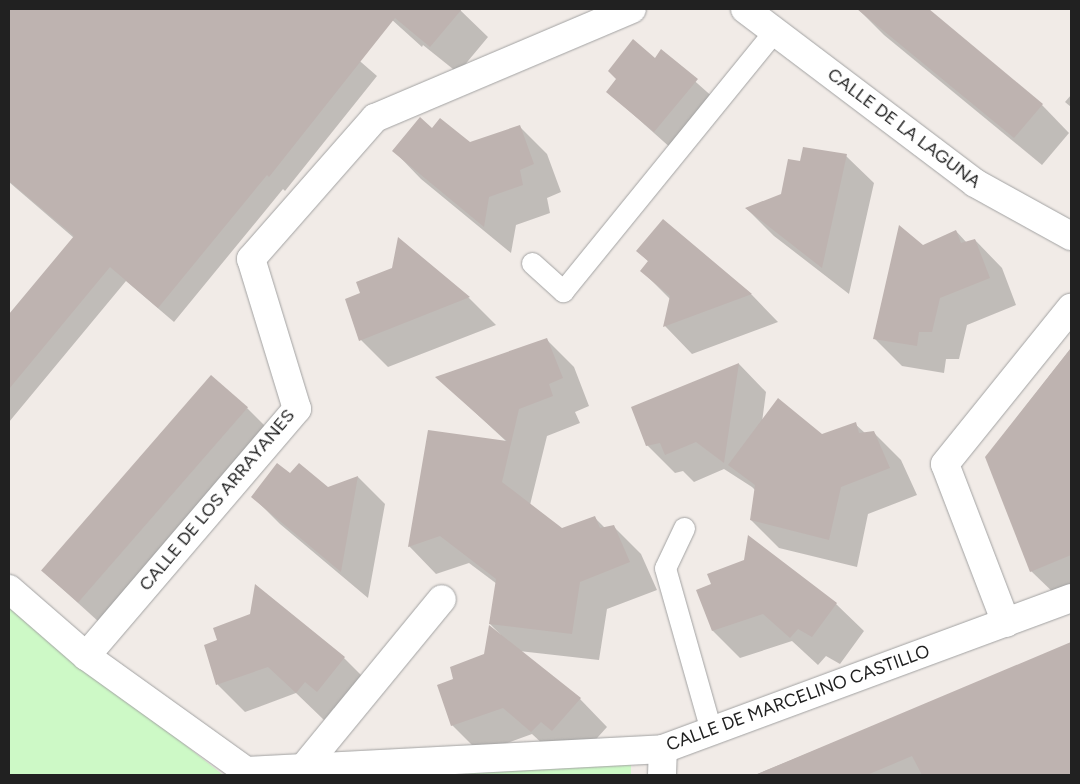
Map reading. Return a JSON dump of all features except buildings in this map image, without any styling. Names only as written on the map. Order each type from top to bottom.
[{"type":"street","name":"CALLE DE LOS ARRAYANES","points":[[86,656],[297,409],[251,259],[375,118],[632,9]]},
{"type":"street","name":"CALLE DE LA LAGUNA","points":[[745,9],[975,183],[1071,236]]},
{"type":"street","points":[[1006,623],[945,464],[1071,308]]},
{"type":"street","name":"CALLE DE MARCELINO CASTILLO","points":[[9,589],[86,656],[246,771],[662,749],[1071,598]]},
{"type":"street","points":[[304,767],[442,598]]},
{"type":"street","points":[[662,749],[662,775]]},
{"type":"lane","points":[[532,263],[564,290],[774,31]]},
{"type":"lane","points":[[684,528],[665,568],[711,731]]},
{"type":"green space","points":[[9,604],[223,775],[9,775]]},
{"type":"green space","points":[[631,761],[631,775],[443,775]]}]
